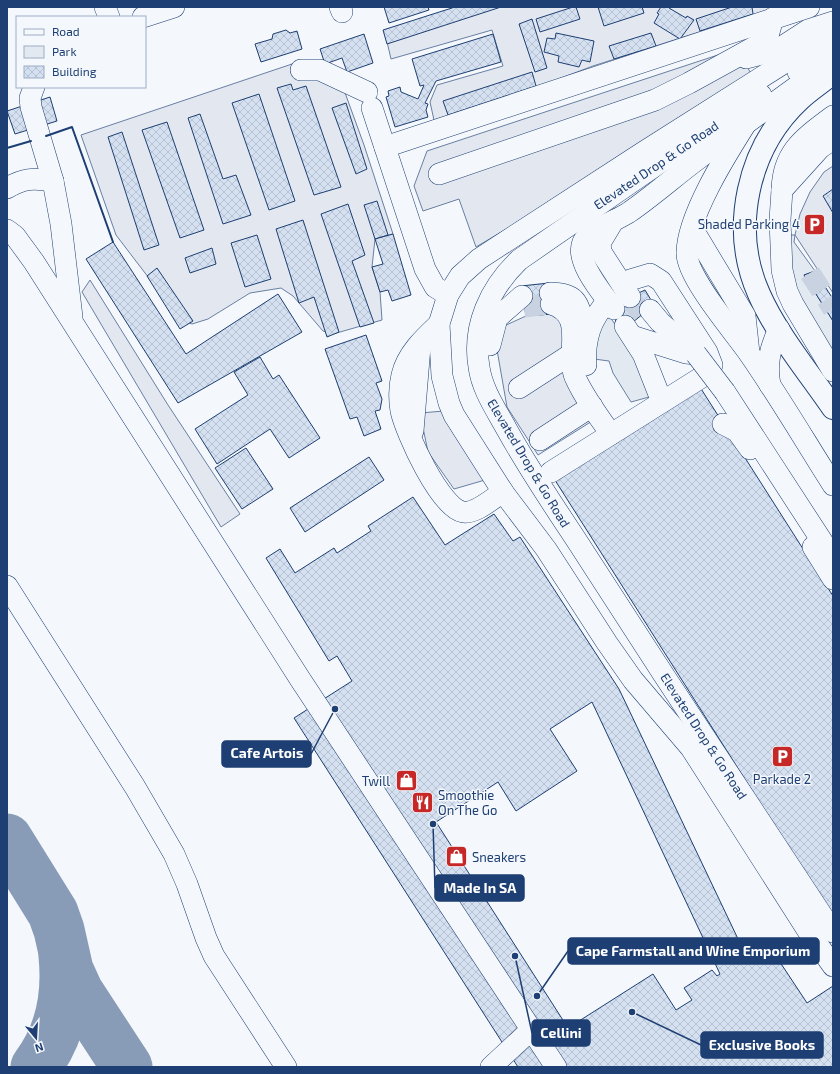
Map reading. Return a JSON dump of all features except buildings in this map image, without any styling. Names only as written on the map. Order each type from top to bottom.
[{"type":"main road","points":[[833,73],[799,100],[783,118],[764,149],[750,184],[744,221],[747,259],[759,294],[779,329],[833,408]]},
{"type":"street","points":[[146,16],[174,7]]},
{"type":"street","points":[[385,147],[809,7]]},
{"type":"street","points":[[439,174],[632,108],[673,91],[708,73],[765,40],[770,32],[773,18]]},
{"type":"street","points":[[708,73],[742,59],[777,50],[808,30],[833,22]]},
{"type":"street","points":[[833,32],[645,151],[479,259],[460,276],[448,295],[439,324],[442,376],[448,403],[454,415],[503,492],[546,549],[633,680],[690,748],[808,931],[833,966]]},
{"type":"street","name":"Elevated Drop & Go Road","points":[[833,50],[701,134],[519,260],[501,279],[484,312],[478,336],[479,368],[484,388],[522,456],[833,932]]},
{"type":"street","points":[[689,347],[686,353],[629,308],[586,269],[581,253],[583,242],[587,236],[610,224],[745,125],[833,63]]},
{"type":"street","points":[[301,70],[320,70],[369,100],[385,147],[388,182],[430,279],[435,287],[448,295]]},
{"type":"street","points":[[34,88],[30,98],[30,107],[53,180],[61,224],[73,325]]},
{"type":"street","points":[[833,116],[804,152],[782,190],[780,220],[782,270],[787,291],[793,304],[833,372]]},
{"type":"street","points":[[745,125],[720,165],[692,228],[687,245],[687,261],[689,267],[718,312],[749,353],[833,485]]},
{"type":"street","points":[[804,152],[833,126]]},
{"type":"street","points":[[804,152],[820,148],[833,139]]},
{"type":"street","points":[[804,152],[833,148]]},
{"type":"street","points":[[7,188],[17,182],[31,178],[53,180]]},
{"type":"street","points":[[610,224],[610,248],[643,354],[662,402]]},
{"type":"street","points":[[7,230],[15,236],[34,262],[300,679],[531,1030],[549,1065]]},
{"type":"street","points":[[551,472],[702,377],[710,368],[711,360],[661,281],[650,274],[629,308]]},
{"type":"street","points":[[550,299],[564,310],[569,319],[574,341],[580,346],[585,358],[587,372],[600,395],[616,431]]},
{"type":"street","points":[[479,368],[489,349],[497,318],[519,303]]},
{"type":"street","points":[[616,431],[592,406],[575,375],[580,346],[592,321],[600,310],[629,308],[660,322],[689,347],[738,410],[833,558]]},
{"type":"street","points":[[439,324],[421,342],[406,362],[400,389],[401,412],[412,442],[436,486],[451,505],[458,510],[465,512],[472,511],[503,492]]},
{"type":"street","points":[[770,388],[767,371],[769,355],[779,329]]},
{"type":"street","points":[[519,388],[580,346]]},
{"type":"street","points":[[540,440],[592,406]]},
{"type":"street","points":[[723,424],[734,428],[739,433],[833,579]]},
{"type":"street","points":[[7,586],[135,787],[174,854],[214,956],[286,1067]]},
{"type":"street","points":[[490,1067],[531,1030]]},
{"type":"green space","points":[[788,235],[795,235],[794,242],[815,271],[804,275],[833,321],[833,360],[792,288]]},
{"type":"green space","points":[[610,317],[641,362],[649,397],[631,402],[613,373],[609,361],[594,359],[599,321]]},
{"type":"shaded area","points":[[465,7],[777,7],[593,66],[553,81],[434,120],[430,102],[437,85],[503,66],[492,30],[391,59],[385,33]]},
{"type":"shaded area","points":[[736,49],[752,75],[577,187],[476,247],[459,199],[423,211],[414,186],[427,151]]},
{"type":"shaded area","points":[[295,63],[344,90],[364,145],[393,234],[375,239],[372,267],[380,292],[382,320],[333,334],[323,331],[293,296],[281,288],[250,293],[208,319],[192,324],[181,320],[116,235],[81,135]]},
{"type":"shaded area","name":"Shaded Parking 4","points":[[833,166],[833,293],[795,235],[800,214],[810,192],[824,172]]},
{"type":"shaded area","points":[[90,280],[168,405],[240,514],[221,527],[82,292]]},
{"type":"shaded area","points":[[552,314],[564,319],[597,418],[538,455],[507,407],[496,344],[504,326],[526,316]]},
{"type":"shaded area","points":[[444,411],[485,480],[454,489],[428,452],[420,413]]},
{"type":"taxiway","points":[[7,839],[53,913],[59,930],[68,970],[78,992],[127,1067]]},
{"type":"taxiway","points":[[36,1067],[51,1042],[60,1014],[65,986],[64,956]]},
{"type":"tunnel","points":[[810,273],[833,309]]},
{"type":"tunnel","points":[[630,297],[642,316]]},
{"type":"tunnel","points":[[524,307],[551,304]]},
{"type":"wall","points":[[46,136],[72,127],[113,242]]},
{"type":"wall","points":[[7,148],[31,141]]},
{"type":"place","name":"Shaded Parking 4","points":[[815,224]]},
{"type":"place","name":"Cafe Artois","points":[[335,709]]},
{"type":"place","name":"Parkade 2","points":[[782,757]]},
{"type":"place","name":"Twill","points":[[406,781]]},
{"type":"place","name":"Smoothie On The Go","points":[[422,802]]},
{"type":"place","name":"Made In SA","points":[[433,824]]},
{"type":"place","name":"Sneakers","points":[[457,857]]},
{"type":"place","name":"Cellini","points":[[515,956]]},
{"type":"place","name":"Cape Farmstall and Wine Emporium","points":[[537,996]]},
{"type":"place","name":"Exclusive Books","points":[[632,1012]]}]
